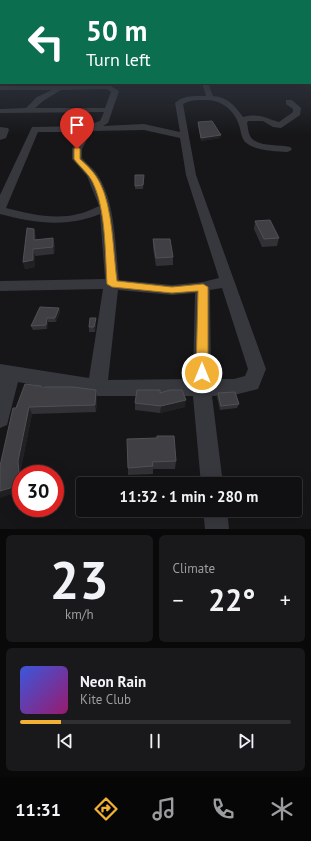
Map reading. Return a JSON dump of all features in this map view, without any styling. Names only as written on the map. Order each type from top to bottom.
[{"type":"street","points":[[206,86],[210,97]]},
{"type":"street","points":[[0,88],[109,87],[115,91],[107,110],[104,123],[89,127],[77,149],[77,159],[92,175],[97,184],[105,208],[112,284],[97,388]]},
{"type":"street","points":[[28,111],[40,99],[61,88]]},
{"type":"street","points":[[0,418],[6,372],[97,388],[234,387],[251,383],[257,369],[191,175],[179,103],[191,98],[210,97],[224,99],[228,102],[242,123],[243,131],[249,141],[258,145],[287,149]]},
{"type":"street","points":[[242,123],[246,119],[259,118],[276,125],[284,124],[297,113],[297,108],[289,102]]},
{"type":"street","points":[[0,111],[107,110]]},
{"type":"street","points":[[105,208],[79,218],[58,220],[32,219],[0,209],[35,129],[51,130],[89,127],[144,127],[184,136]]},
{"type":"street","points":[[0,130],[5,130],[3,136],[0,137]]},
{"type":"street","points":[[0,286],[112,284],[172,290],[203,287],[228,281]]},
{"type":"street","points":[[203,287],[202,388],[211,477]]},
{"type":"street","points":[[216,517],[217,529]]},
{"type":"building","points":[[212,121],[221,135],[201,138],[198,122]]},
{"type":"building","points":[[135,175],[144,175],[143,185],[135,186]]},
{"type":"building","points":[[270,220],[279,238],[264,239],[255,221]]},
{"type":"building","points":[[27,228],[34,229],[34,240],[53,238],[53,247],[33,249],[33,260],[23,262]]},
{"type":"building","points":[[153,239],[170,239],[173,257],[156,258]]},
{"type":"building","points":[[40,307],[59,308],[55,318],[47,318],[46,325],[31,326]]},
{"type":"building","points":[[90,318],[96,318],[94,327],[89,327]]},
{"type":"building","points":[[25,384],[41,387],[73,387],[96,390],[95,405],[29,407],[18,465],[12,465],[12,487],[0,491],[0,466],[13,408],[16,408]]},
{"type":"building","points":[[137,390],[160,390],[160,393],[170,390],[182,390],[186,400],[161,406],[135,403]]},
{"type":"building","points":[[235,392],[239,404],[221,406],[218,393]]},
{"type":"building","points":[[157,436],[174,436],[176,461],[152,462],[153,466],[128,468],[127,439],[157,438]]},
{"type":"route","points":[[77,149],[77,159],[92,175],[97,184],[105,208],[112,284],[172,290],[203,287],[202,373]]}]
